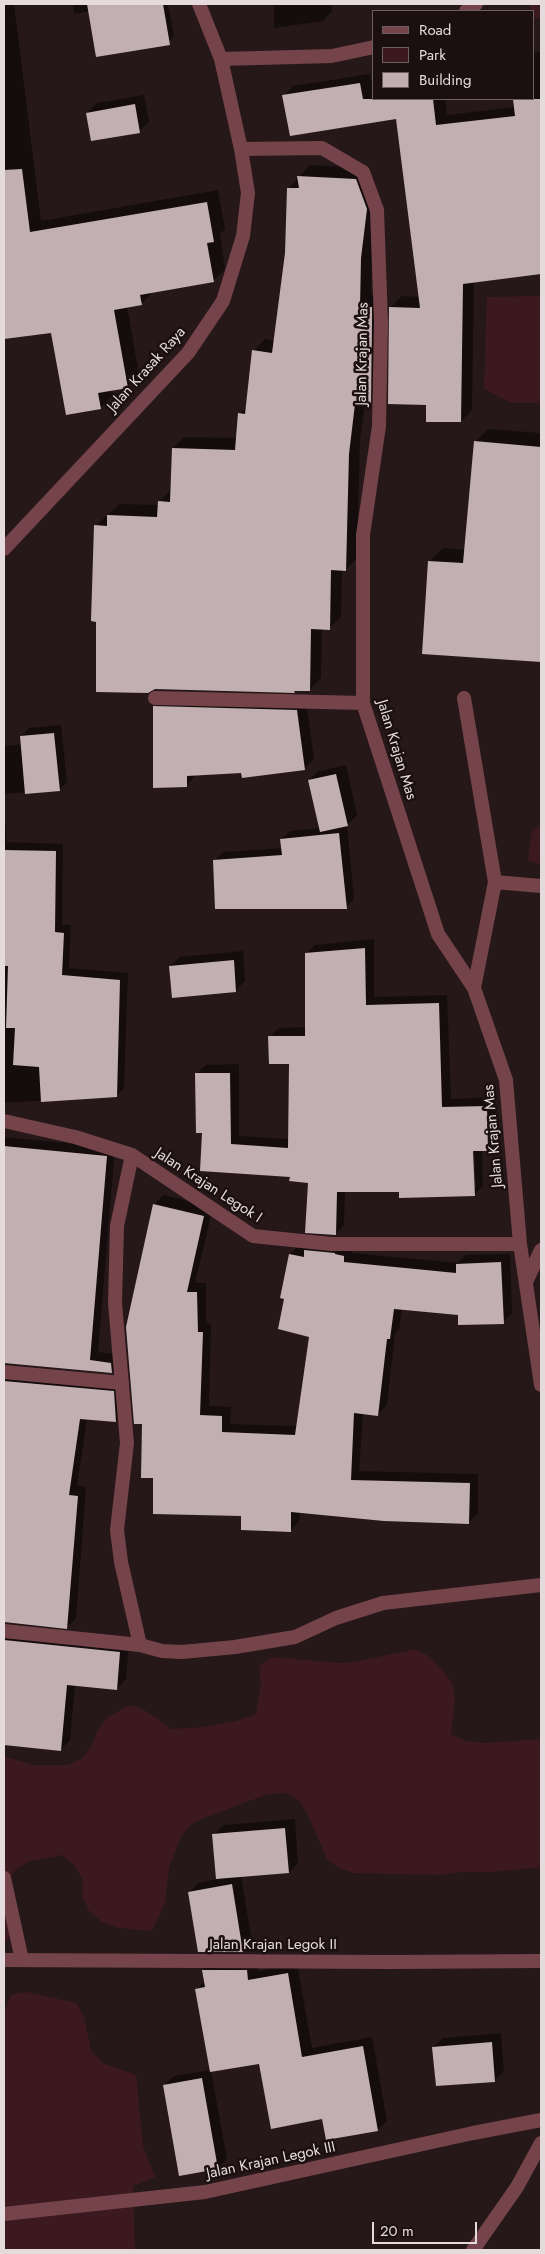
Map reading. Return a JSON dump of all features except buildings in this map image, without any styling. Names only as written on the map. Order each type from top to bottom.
[{"type":"street","name":"Jalan Krasak Raya","points":[[4,549],[188,353],[223,301],[243,236],[248,193],[241,149],[221,59],[199,4]]},
{"type":"street","points":[[221,59],[332,56],[372,47]]},
{"type":"street","name":"Jalan Krajan Mas","points":[[241,149],[322,148],[363,172],[377,210],[381,323],[379,426],[364,535],[363,702],[438,934],[474,988],[506,1080],[520,1244],[541,1385]]},
{"type":"street","points":[[155,698],[363,702]]},
{"type":"street","points":[[464,698],[494,882],[474,988]]},
{"type":"street","points":[[494,882],[541,886]]},
{"type":"street","name":"Jalan Krajan Legok I","points":[[4,1121],[75,1137],[132,1155],[253,1236],[331,1244],[520,1244]]},
{"type":"street","points":[[132,1155],[117,1226],[115,1302],[127,1443],[117,1530],[121,1562],[140,1645]]},
{"type":"street","points":[[526,1282],[541,1250]]},
{"type":"street","points":[[4,1372],[122,1383]]},
{"type":"street","points":[[4,1631],[140,1645],[162,1651],[182,1652],[235,1647],[295,1637],[336,1618],[383,1603],[541,1585]]},
{"type":"street","points":[[4,1878],[22,1960]]},
{"type":"street","name":"Jalan Krajan Legok II","points":[[4,1960],[541,1961]]},
{"type":"street","name":"Jalan Krajan Legok III","points":[[4,2214],[205,2192],[541,2120]]},
{"type":"street","points":[[473,2250],[517,2186],[541,2143]]},
{"type":"green space","points":[[529,4],[541,4],[541,18],[535,18],[535,10],[531,10]]},
{"type":"green space","points":[[541,296],[541,403],[512,403],[484,389],[487,297]]},
{"type":"green space","points":[[541,825],[541,864],[528,861],[532,830]]},
{"type":"green space","points":[[415,1649],[430,1657],[452,1682],[455,1698],[451,1735],[467,1741],[484,1743],[541,1739],[541,1867],[493,1872],[459,1872],[442,1875],[354,1873],[339,1868],[327,1859],[308,1815],[300,1802],[286,1793],[268,1794],[191,1824],[181,1836],[169,1868],[165,1903],[152,1931],[119,1928],[102,1922],[89,1911],[83,1897],[83,1881],[76,1867],[62,1855],[30,1861],[16,1869],[7,1883],[11,1933],[4,1945],[4,1757],[35,1765],[68,1765],[83,1758],[93,1743],[98,1729],[109,1716],[131,1705],[146,1711],[172,1729],[204,1727],[236,1721],[256,1714],[261,1682],[259,1666],[271,1657],[340,1663],[355,1662]]},
{"type":"green space","points":[[27,1992],[76,2003],[84,2017],[91,2050],[102,2063],[136,2075],[143,2146],[155,2177],[133,2186],[135,2250],[4,2250],[4,2013],[11,1995]]}]
